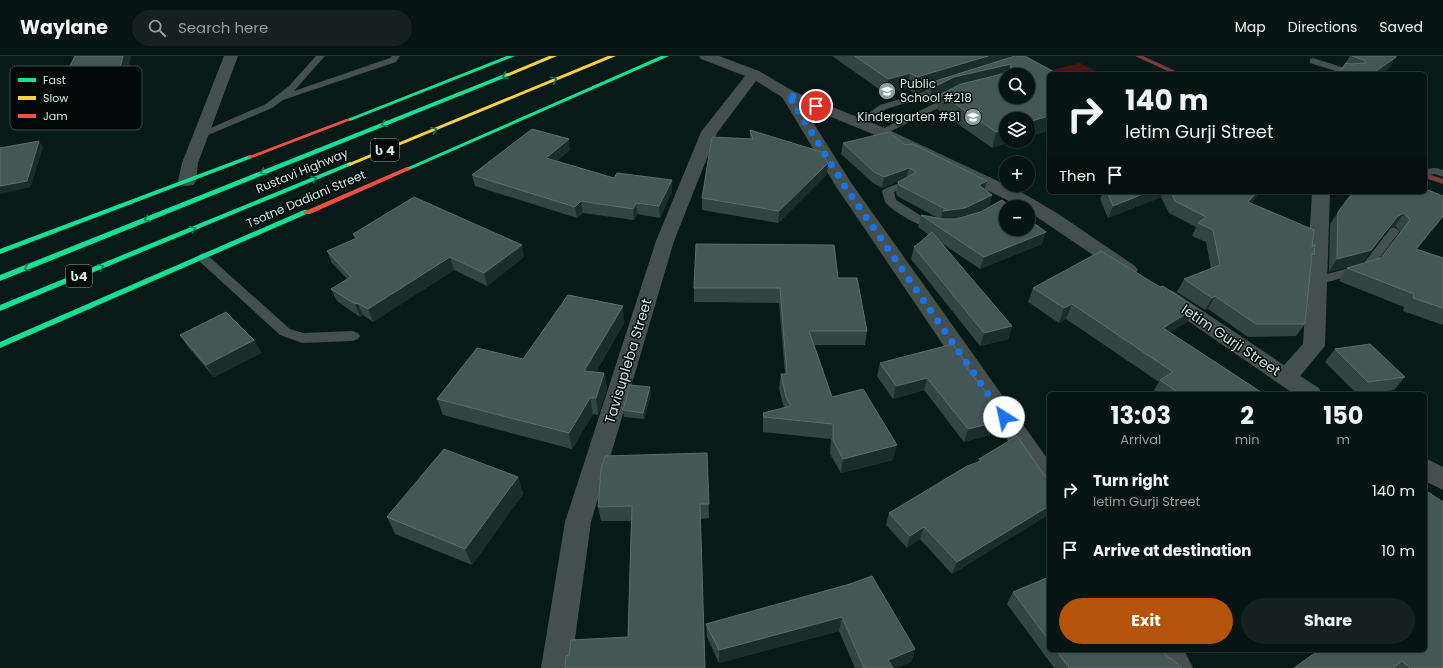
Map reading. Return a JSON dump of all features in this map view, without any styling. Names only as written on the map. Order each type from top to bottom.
[{"type":"main road","points":[[0,252],[512,56]]},
{"type":"main road","name":"Rustavi Highway","points":[[0,278],[554,56]]},
{"type":"main road","name":"Rustavi Highway","points":[[0,308],[614,56]]},
{"type":"main road","name":"Tsotne Dadiani Street","points":[[0,345],[666,56]]},
{"type":"street","points":[[187,181],[190,163],[230,56]]},
{"type":"street","name":"Ietim Gurji Street","points":[[706,56],[754,74],[788,94],[881,132],[1008,200],[1051,217],[1308,392]]},
{"type":"street","name":"Tavisupleba Street","points":[[556,668],[578,522],[665,241],[709,132],[754,74]]},
{"type":"street","points":[[788,94],[844,185],[1047,478]]},
{"type":"street","points":[[1286,377],[1314,346],[1321,194]]},
{"type":"street","points":[[1427,469],[1443,480]]},
{"type":"street","points":[[1167,652],[1178,668]]},
{"type":"lane","points":[[202,134],[269,106],[292,88],[320,56]]},
{"type":"lane","points":[[279,98],[316,87],[392,60],[396,56]]},
{"type":"lane","points":[[1313,61],[1348,72]]},
{"type":"lane","points":[[859,124],[883,107],[951,86]]},
{"type":"lane","points":[[881,132],[939,103],[969,92]]},
{"type":"lane","points":[[1427,172],[1436,171],[1443,174]]},
{"type":"lane","points":[[907,183],[888,192],[891,202],[927,225],[943,229],[948,228]]},
{"type":"lane","points":[[1317,281],[1367,267],[1394,232]]},
{"type":"lane","points":[[202,257],[285,332],[302,338],[353,336]]},
{"type":"shaded area","points":[[1080,63],[1097,72],[1047,73],[1045,72]]},
{"type":"building","points":[[75,56],[123,56],[120,66],[70,66]]},
{"type":"building","points":[[855,56],[988,56],[917,77],[910,73],[888,79]]},
{"type":"building","points":[[1015,56],[1025,56],[1054,72],[1047,72],[1047,117],[1035,120],[1035,112],[999,112],[999,131],[996,132],[941,94],[961,84],[999,75],[999,104],[1035,104],[1035,68],[1010,68],[1011,64],[954,77],[932,88],[926,84]]},
{"type":"building","points":[[1352,56],[1396,56],[1375,72],[1340,71],[1346,63],[1366,63],[1364,60]]},
{"type":"building","points":[[532,129],[569,139],[546,158],[614,178],[617,173],[672,180],[659,206],[636,203],[633,209],[581,201],[575,207],[472,175]]},
{"type":"building","points":[[750,130],[822,152],[828,163],[779,211],[702,198],[712,137],[753,139]]},
{"type":"building","points":[[889,132],[905,145],[913,144],[987,181],[979,185],[992,195],[965,208],[943,211],[947,210],[899,185],[898,182],[915,173],[915,171],[909,168],[884,177],[874,172],[843,143]]},
{"type":"building","points":[[39,141],[27,181],[0,186],[0,148]]},
{"type":"building","points":[[1427,190],[1443,196],[1443,216],[1416,249],[1443,258],[1443,308],[1413,298],[1414,294],[1347,268],[1381,258],[1410,220],[1404,213],[1398,216],[1371,250],[1337,259],[1338,212],[1352,194],[1427,194]]},
{"type":"building","points":[[1108,194],[1143,194],[1113,206]]},
{"type":"building","points":[[1172,194],[1255,194],[1248,202],[1314,230],[1312,247],[1315,244],[1314,255],[1312,254],[1305,324],[1256,324],[1215,296],[1212,298],[1184,279],[1220,265],[1213,230],[1198,223],[1206,217],[1175,201]]},
{"type":"building","points":[[414,197],[522,245],[484,273],[450,257],[368,309],[357,303],[355,304],[331,289],[351,277],[327,251],[357,238],[353,234]]},
{"type":"building","points":[[999,202],[999,236],[1035,236],[1035,224],[1046,232],[984,257],[921,215],[943,219],[956,219],[980,212]]},
{"type":"building","points":[[932,232],[1012,326],[984,333],[914,247]]},
{"type":"building","points":[[696,244],[834,245],[838,278],[857,278],[867,331],[809,331],[832,397],[863,389],[897,445],[843,459],[833,440],[833,424],[764,417],[763,413],[791,406],[786,397],[781,374],[787,374],[780,288],[694,288]]},
{"type":"building","points":[[1101,251],[1160,287],[1163,286],[1195,308],[1163,328],[1261,392],[1177,392],[1160,380],[1173,372],[1072,304],[1064,308],[1033,288]]},
{"type":"building","points":[[568,295],[623,306],[584,371],[604,373],[596,398],[590,398],[569,433],[437,399],[477,348],[523,359]]},
{"type":"building","points":[[226,312],[254,340],[206,365],[180,335]]},
{"type":"building","points":[[953,344],[969,367],[966,367],[986,392],[1005,420],[968,429],[927,378],[896,386],[880,363]]},
{"type":"building","points":[[1370,344],[1405,377],[1368,382],[1335,349]]},
{"type":"building","points":[[630,385],[650,387],[643,413],[623,410]]},
{"type":"building","points":[[1017,436],[1047,477],[1047,507],[957,562],[924,527],[910,536],[889,513],[967,466],[981,461],[979,459]]},
{"type":"building","points":[[444,449],[518,477],[465,549],[387,517]]},
{"type":"building","points":[[707,453],[709,504],[700,504],[705,668],[565,668],[566,656],[569,655],[571,640],[628,637],[632,506],[598,507],[601,469],[605,456]]},
{"type":"building","points":[[1427,491],[1443,502],[1443,668],[1410,668],[1402,661],[1393,668],[1294,668],[1316,652],[1427,652]]},
{"type":"building","points":[[872,576],[915,649],[888,660],[893,668],[864,668],[842,617],[719,650],[706,624],[850,584]]},
{"type":"building","points":[[1047,578],[1047,638],[1013,592]]},
{"type":"building","points":[[1057,652],[1164,652],[1182,668],[1069,668]]},
{"type":"waterway","points":[[1138,56],[1174,72]]},
{"type":"waterway","points":[[1427,176],[1443,182]]},
{"type":"traffic: fast","points":[[348,120],[512,56]]},
{"type":"traffic: fast","points":[[407,169],[666,56]]},
{"type":"traffic: fast","points":[[0,278],[507,75]]},
{"type":"traffic: fast","points":[[0,252],[250,157]]},
{"type":"traffic: fast","points":[[0,308],[350,164]]},
{"type":"traffic: fast","points":[[0,345],[307,212]]},
{"type":"traffic: slow","points":[[507,75],[554,56]]},
{"type":"traffic: slow","points":[[350,164],[613,56]]},
{"type":"traffic: jam","points":[[250,157],[348,120]]},
{"type":"traffic: jam","points":[[307,212],[407,169]]},
{"type":"place","name":"Public School #218","points":[[887,91]]},
{"type":"place","name":"Kindergarten #81","points":[[973,117]]},
{"type":"route","points":[[816,106],[788,94],[844,185],[1004,417]]}]
